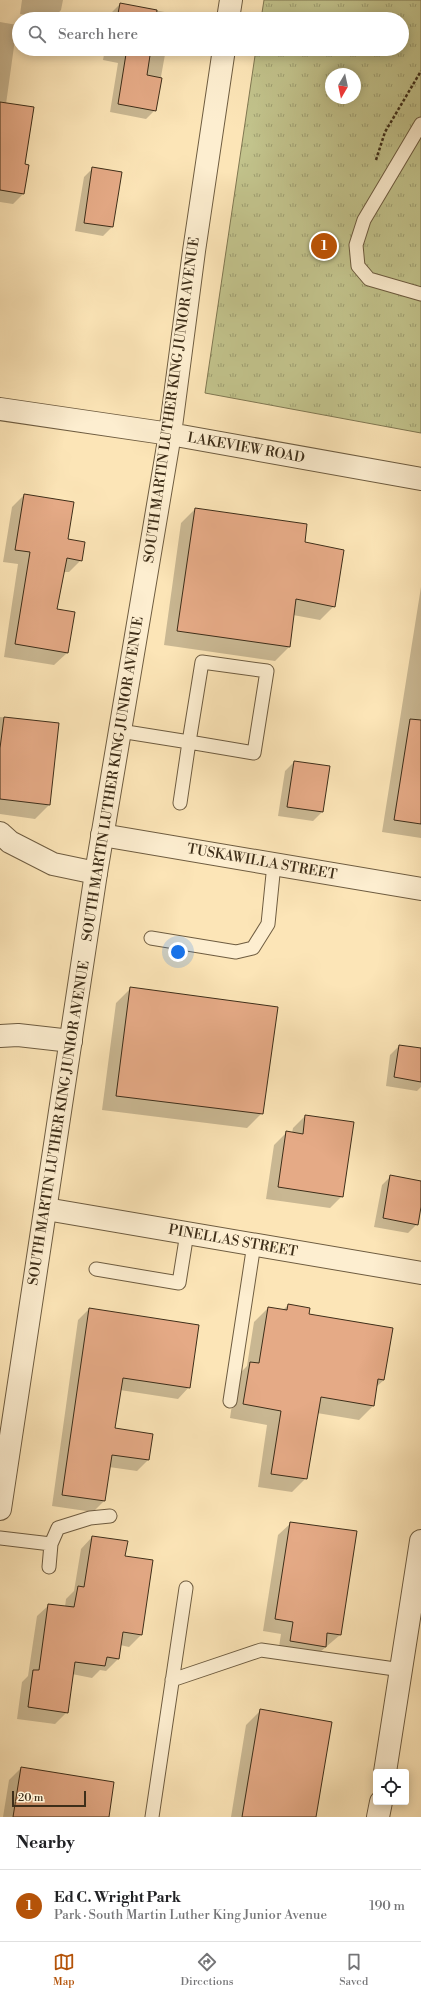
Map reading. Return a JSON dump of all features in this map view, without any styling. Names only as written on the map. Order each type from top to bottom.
[{"type":"street","points":[[229,12],[231,0]]},
{"type":"street","name":"SOUTH MARTIN LUTHER KING JUNIOR AVENUE","points":[[0,1510],[4,1454],[46,1209],[102,835],[170,434],[194,250],[223,56]]},
{"type":"street","name":"LAKEVIEW ROAD","points":[[0,409],[170,434],[421,479]]},
{"type":"street","points":[[0,833],[10,842],[54,864],[96,873]]},
{"type":"street","name":"TUSKAWILLA STREET","points":[[102,835],[421,889]]},
{"type":"street","points":[[0,1036],[18,1035],[71,1041]]},
{"type":"street","name":"PINELLAS STREET","points":[[46,1209],[421,1273]]},
{"type":"street","points":[[387,1769],[409,1658],[421,1541]]},
{"type":"street","points":[[378,1817],[380,1805]]},
{"type":"lane","points":[[421,124],[364,220],[356,245],[358,266],[369,279],[421,294]]},
{"type":"lane","points":[[120,731],[189,742],[254,752],[267,671],[202,662],[189,742],[180,803]]},
{"type":"lane","points":[[151,938],[236,952],[253,948],[268,924],[274,864]]},
{"type":"lane","points":[[96,1269],[179,1283],[187,1233]]},
{"type":"lane","points":[[230,1400],[254,1244]]},
{"type":"lane","points":[[49,1567],[51,1544],[58,1528],[90,1518],[110,1516]]},
{"type":"lane","points":[[0,1538],[51,1544]]},
{"type":"lane","points":[[152,1817],[186,1588]]},
{"type":"lane","points":[[172,1680],[261,1650],[409,1658]]},
{"type":"green space","points":[[264,0],[421,0],[421,433],[205,393],[255,56],[409,56],[409,12],[262,12]]},
{"type":"building","points":[[120,3],[157,10],[157,12],[118,12]]},
{"type":"building","points":[[126,56],[150,56],[147,75],[162,78],[156,111],[118,104]]},
{"type":"building","points":[[0,102],[34,107],[25,164],[29,165],[24,194],[0,190]]},
{"type":"building","points":[[92,167],[122,172],[113,227],[84,223]]},
{"type":"building","points":[[24,494],[74,502],[68,539],[85,542],[82,561],[67,558],[57,609],[75,612],[68,653],[15,644],[30,552],[15,550]]},
{"type":"building","points":[[195,508],[307,524],[305,542],[344,550],[335,607],[296,599],[290,647],[177,631]]},
{"type":"building","points":[[4,717],[59,723],[50,805],[0,799],[0,748]]},
{"type":"building","points":[[410,719],[421,720],[421,824],[394,820]]},
{"type":"building","points":[[294,761],[330,766],[323,812],[287,807]]},
{"type":"building","points":[[130,987],[278,1007],[263,1114],[116,1096]]},
{"type":"building","points":[[399,1045],[421,1048],[421,1082],[394,1077]]},
{"type":"building","points":[[305,1115],[354,1122],[343,1197],[278,1187],[286,1131],[303,1134]]},
{"type":"building","points":[[390,1175],[421,1181],[421,1207],[418,1225],[383,1218]]},
{"type":"building","points":[[288,1304],[310,1308],[309,1314],[393,1328],[384,1380],[378,1379],[374,1406],[321,1397],[307,1479],[271,1474],[281,1411],[243,1404],[250,1362],[259,1363],[268,1307],[287,1310]]},
{"type":"building","points":[[89,1308],[199,1325],[190,1388],[123,1378],[115,1428],[153,1434],[149,1460],[112,1455],[105,1501],[62,1495]]},
{"type":"building","points":[[290,1522],[357,1531],[341,1635],[327,1633],[326,1647],[290,1641],[293,1622],[275,1619]]},
{"type":"building","points":[[92,1536],[128,1541],[125,1556],[153,1560],[142,1635],[123,1632],[119,1659],[107,1657],[105,1666],[75,1662],[68,1713],[28,1707],[33,1670],[39,1670],[48,1604],[74,1607],[78,1586],[84,1587]]},
{"type":"building","points":[[260,1709],[332,1722],[316,1817],[242,1817]]},
{"type":"building","points":[[21,1767],[114,1782],[109,1817],[13,1817]]},
{"type":"place","name":"Ed C. Wright Park","points":[[324,246]]}]
